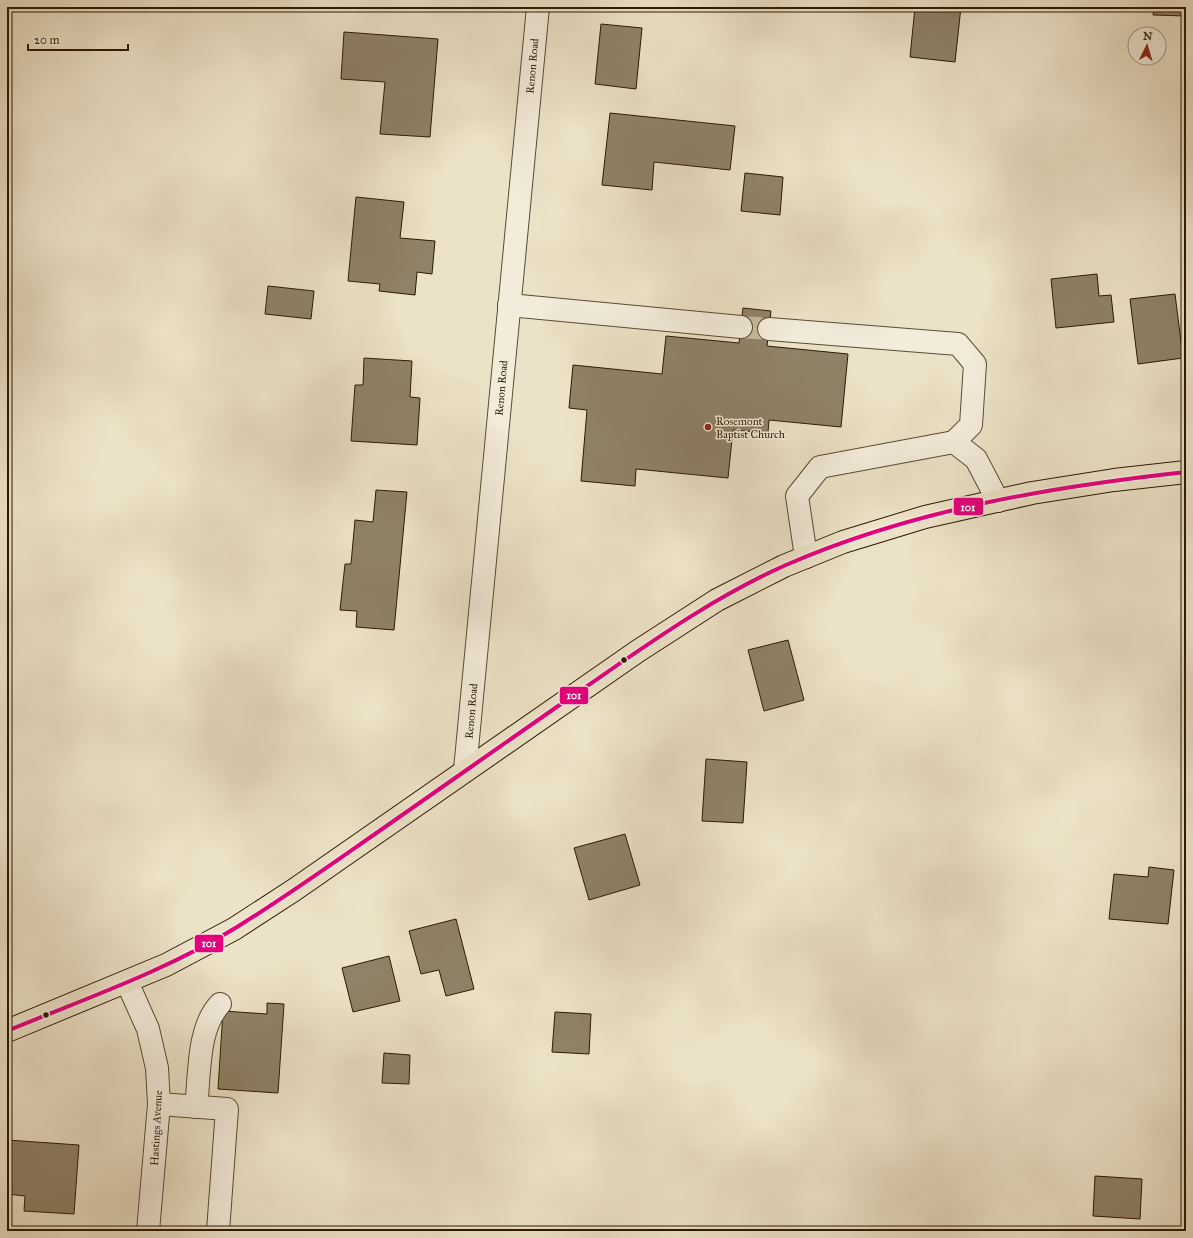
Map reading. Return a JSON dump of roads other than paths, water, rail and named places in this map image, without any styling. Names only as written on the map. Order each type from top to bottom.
[{"type":"main road","points":[[7,1032],[166,965],[234,929],[294,890],[638,651],[717,600],[784,566],[843,542],[924,517],[1032,493],[1114,480],[1186,472]]},
{"type":"street","name":"Renon Road","points":[[465,770],[538,7]]},
{"type":"street","points":[[509,305],[741,327]]},
{"type":"street","points":[[769,329],[958,344],[976,364],[972,425],[954,442],[820,467],[797,496],[806,557]]},
{"type":"street","points":[[954,442],[976,458],[998,501]]},
{"type":"street","name":"Hastings Avenue","points":[[127,982],[148,1029],[157,1068],[159,1104],[154,1231]]},
{"type":"street","points":[[196,1106],[204,1032],[213,1011],[220,1004]]},
{"type":"street","points":[[159,1104],[227,1109],[218,1231]]},
{"type":"tunnel","points":[[741,327],[769,329]]},
{"type":"place","name":"Rosemont Baptist Church","points":[[708,427]]}]
